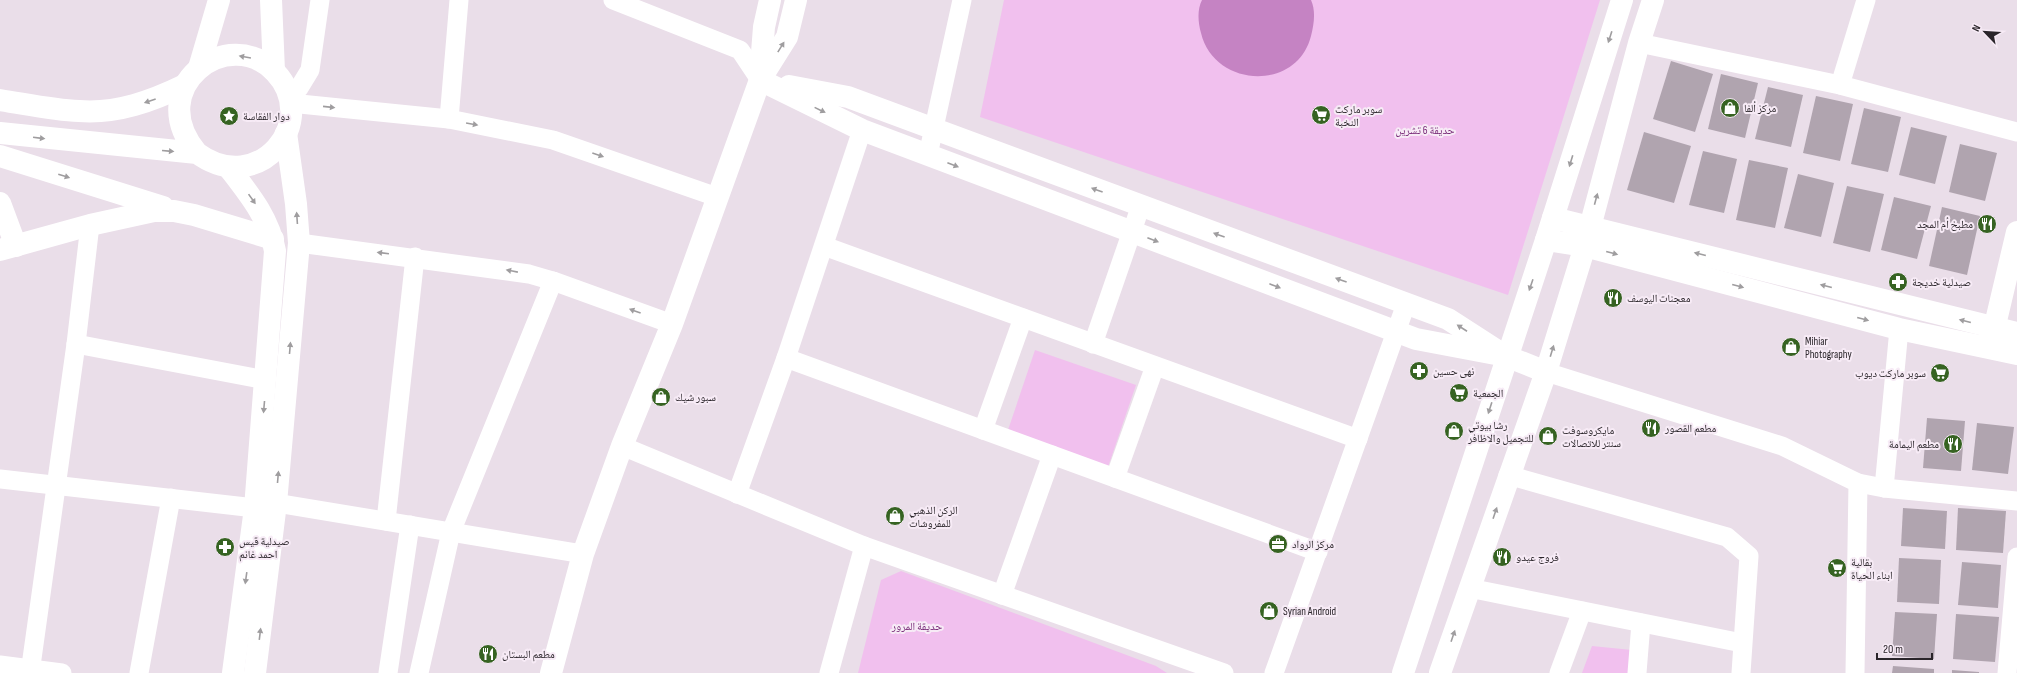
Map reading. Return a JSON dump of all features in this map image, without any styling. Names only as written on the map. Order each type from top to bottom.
[{"type":"main road","points":[[199,68],[219,0]]},
{"type":"main road","points":[[271,0],[274,71]]},
{"type":"main road","points":[[760,80],[764,28],[770,0]]},
{"type":"main road","points":[[551,673],[583,554],[622,446],[672,324],[760,80],[787,37],[796,0]]},
{"type":"main road","points":[[1403,673],[1506,356],[1546,240],[1622,0]]},
{"type":"main road","points":[[1440,673],[1508,475],[1546,372],[1587,236],[1639,43],[1653,0]]},
{"type":"main road","points":[[229,56],[240,56],[261,62],[274,71],[283,83],[290,100],[290,118],[286,133],[277,148],[263,160],[247,167],[229,168],[212,163],[197,153],[187,142],[181,128],[178,114],[180,99],[185,85],[199,68],[213,60],[229,56]]},
{"type":"main road","points":[[760,80],[848,97],[1448,319],[1506,356],[1546,372]]},
{"type":"main road","points":[[760,80],[862,130],[1397,332],[1416,339],[1506,356]]},
{"type":"main road","points":[[0,100],[80,112],[106,110],[137,105],[162,96],[185,85]]},
{"type":"main road","points":[[0,133],[78,143],[197,153]]},
{"type":"main road","points":[[255,673],[276,503],[299,243],[296,204],[286,133]]},
{"type":"main road","points":[[0,156],[174,211],[194,215],[273,239]]},
{"type":"main road","points":[[229,168],[263,216],[273,239],[274,265],[255,508],[233,673]]},
{"type":"main road","points":[[0,203],[8,248],[139,213],[174,211]]},
{"type":"main road","points":[[1553,218],[1587,236],[1899,329],[1992,338],[2017,333]]},
{"type":"main road","points":[[1992,338],[2017,232]]},
{"type":"main road","points":[[1546,240],[1587,236],[1992,338],[2017,354]]},
{"type":"street","points":[[290,100],[310,70],[320,0]]},
{"type":"street","points":[[449,119],[459,0]]},
{"type":"street","points":[[613,0],[740,50],[760,80]]},
{"type":"street","points":[[928,155],[962,0]]},
{"type":"street","points":[[1840,85],[1866,0]]},
{"type":"street","points":[[1639,43],[1840,85],[2017,132]]},
{"type":"street","points":[[290,100],[449,119],[553,140],[717,196]]},
{"type":"street","points":[[737,494],[786,358],[862,130]]},
{"type":"street","points":[[1093,344],[1141,206]]},
{"type":"street","points":[[30,671],[76,344],[90,225]]},
{"type":"street","points":[[299,243],[505,270],[553,281],[672,324]]},
{"type":"street","points":[[824,246],[1358,439]]},
{"type":"street","points":[[386,521],[415,257]]},
{"type":"street","points":[[420,673],[451,532],[553,281]]},
{"type":"street","points":[[1274,673],[1406,304]]},
{"type":"street","points":[[983,430],[1023,318]]},
{"type":"street","points":[[1884,488],[1899,329]]},
{"type":"street","points":[[76,344],[266,380]]},
{"type":"street","points":[[786,358],[1318,552]]},
{"type":"street","points":[[1115,478],[1155,366]]},
{"type":"street","points":[[1546,372],[1782,446],[1858,483],[1884,488],[2017,501]]},
{"type":"street","points":[[622,446],[864,546],[1002,595],[1190,668],[1224,673]]},
{"type":"street","points":[[1002,595],[1052,455]]},
{"type":"street","points":[[1508,475],[1727,537],[1749,556],[1741,673]]},
{"type":"street","points":[[0,479],[255,508]]},
{"type":"street","points":[[1855,673],[1858,483]]},
{"type":"street","points":[[139,673],[171,498]]},
{"type":"street","points":[[276,503],[583,554]]},
{"type":"street","points":[[388,673],[410,525]]},
{"type":"street","points":[[829,673],[864,546]]},
{"type":"street","points":[[2007,673],[2017,557]]},
{"type":"street","points":[[1469,588],[1742,643]]},
{"type":"street","points":[[1559,673],[1582,611]]},
{"type":"street","points":[[1637,673],[1641,622]]},
{"type":"street","points":[[0,665],[30,671],[62,673]]},
{"type":"green space","name":"حديقة 6 تشرين","points":[[1004,0],[1600,0],[1508,295],[980,117]]},
{"type":"green space","points":[[1035,350],[1136,385],[1108,467],[1007,433]]},
{"type":"green space","name":"حديقة المرور","points":[[901,571],[1156,666],[1167,673],[858,673],[881,580]]},
{"type":"green space","points":[[1592,646],[1632,650],[1630,673],[1582,673]]},
{"type":"shaded area","points":[[1202,0],[1311,0],[1314,9],[1314,18],[1311,36],[1303,54],[1290,67],[1273,74],[1256,76],[1238,73],[1222,65],[1209,51],[1199,25],[1198,16]]},
{"type":"building","points":[[1671,61],[1713,74],[1695,132],[1653,119]]},
{"type":"building","points":[[1721,74],[1758,83],[1745,138],[1708,129]]},
{"type":"building","points":[[1768,87],[1803,95],[1791,147],[1755,139]]},
{"type":"building","points":[[1816,96],[1853,104],[1840,161],[1803,153]]},
{"type":"building","points":[[1864,108],[1901,117],[1888,172],[1851,164]]},
{"type":"building","points":[[1911,127],[1947,136],[1935,184],[1899,175]]},
{"type":"building","points":[[1644,132],[1691,146],[1674,203],[1627,190]]},
{"type":"building","points":[[1960,144],[1997,153],[1985,201],[1949,192]]},
{"type":"building","points":[[1703,151],[1737,159],[1724,213],[1689,205]]},
{"type":"building","points":[[1749,160],[1788,168],[1775,228],[1736,220]]},
{"type":"building","points":[[1798,174],[1834,183],[1821,237],[1784,228]]},
{"type":"building","points":[[1847,186],[1884,194],[1870,252],[1833,243]]},
{"type":"building","points":[[1894,197],[1931,206],[1917,259],[1881,250]]},
{"type":"building","points":[[1942,207],[1980,216],[1967,275],[1929,266]]},
{"type":"building","points":[[1927,418],[1965,421],[1961,471],[1923,468]]},
{"type":"building","points":[[1977,423],[2014,427],[2008,474],[1972,470]]},
{"type":"building","points":[[1903,508],[1947,511],[1945,549],[1901,546]]},
{"type":"building","points":[[1958,508],[2006,511],[2003,553],[1956,550]]},
{"type":"building","points":[[1899,558],[1941,560],[1939,604],[1897,602]]},
{"type":"building","points":[[1962,562],[2001,565],[1998,608],[1958,605]]},
{"type":"building","points":[[1895,612],[1937,614],[1934,659],[1892,656]]},
{"type":"building","points":[[1956,614],[1999,617],[1995,662],[1953,659]]},
{"type":"building","points":[[1893,666],[1934,669],[1934,673],[1892,673]]},
{"type":"building","points":[[1952,670],[1979,672],[1979,673],[1952,673]]},
{"type":"place","name":"مركز ألفا","points":[[1730,108]]},
{"type":"place","name":"سوبر ماركت النخبة","points":[[1321,115]]},
{"type":"place","name":"دوار الفقاسة","points":[[229,116]]},
{"type":"place","name":"مطبخ أم المجد","points":[[1987,224]]},
{"type":"place","name":"صيدلية خديجة","points":[[1898,282]]},
{"type":"place","name":"معجنات اليوسف","points":[[1613,298]]},
{"type":"place","name":"Mihiar Photography","points":[[1791,347]]},
{"type":"place","name":"نهى حسين","points":[[1419,371]]},
{"type":"place","name":"سوبر ماركت ديوب","points":[[1940,373]]},
{"type":"place","name":"الجمعية","points":[[1459,393]]},
{"type":"place","name":"سبور شيك","points":[[661,397]]},
{"type":"place","name":"مطعم القصور","points":[[1651,428]]},
{"type":"place","name":"رشا بيوتي للتجميل والاظافر","points":[[1454,431]]},
{"type":"place","name":"مايكروسوفت سنتر للاتصالات","points":[[1548,436]]},
{"type":"place","name":"مطعم اليمامة","points":[[1953,444]]},
{"type":"place","name":"الركن الذهبي للمفروشات","points":[[895,516]]},
{"type":"place","name":"مركز الرواد","points":[[1278,544]]},
{"type":"place","name":"صيدلية قيس احمد غانم","points":[[225,547]]},
{"type":"place","name":"فروج عيدو","points":[[1502,557]]},
{"type":"place","name":"بقالية ابناء الحياة","points":[[1837,568]]},
{"type":"place","name":"Syrian Android","points":[[1269,611]]},
{"type":"place","name":"مطعم البستان","points":[[488,654]]}]
